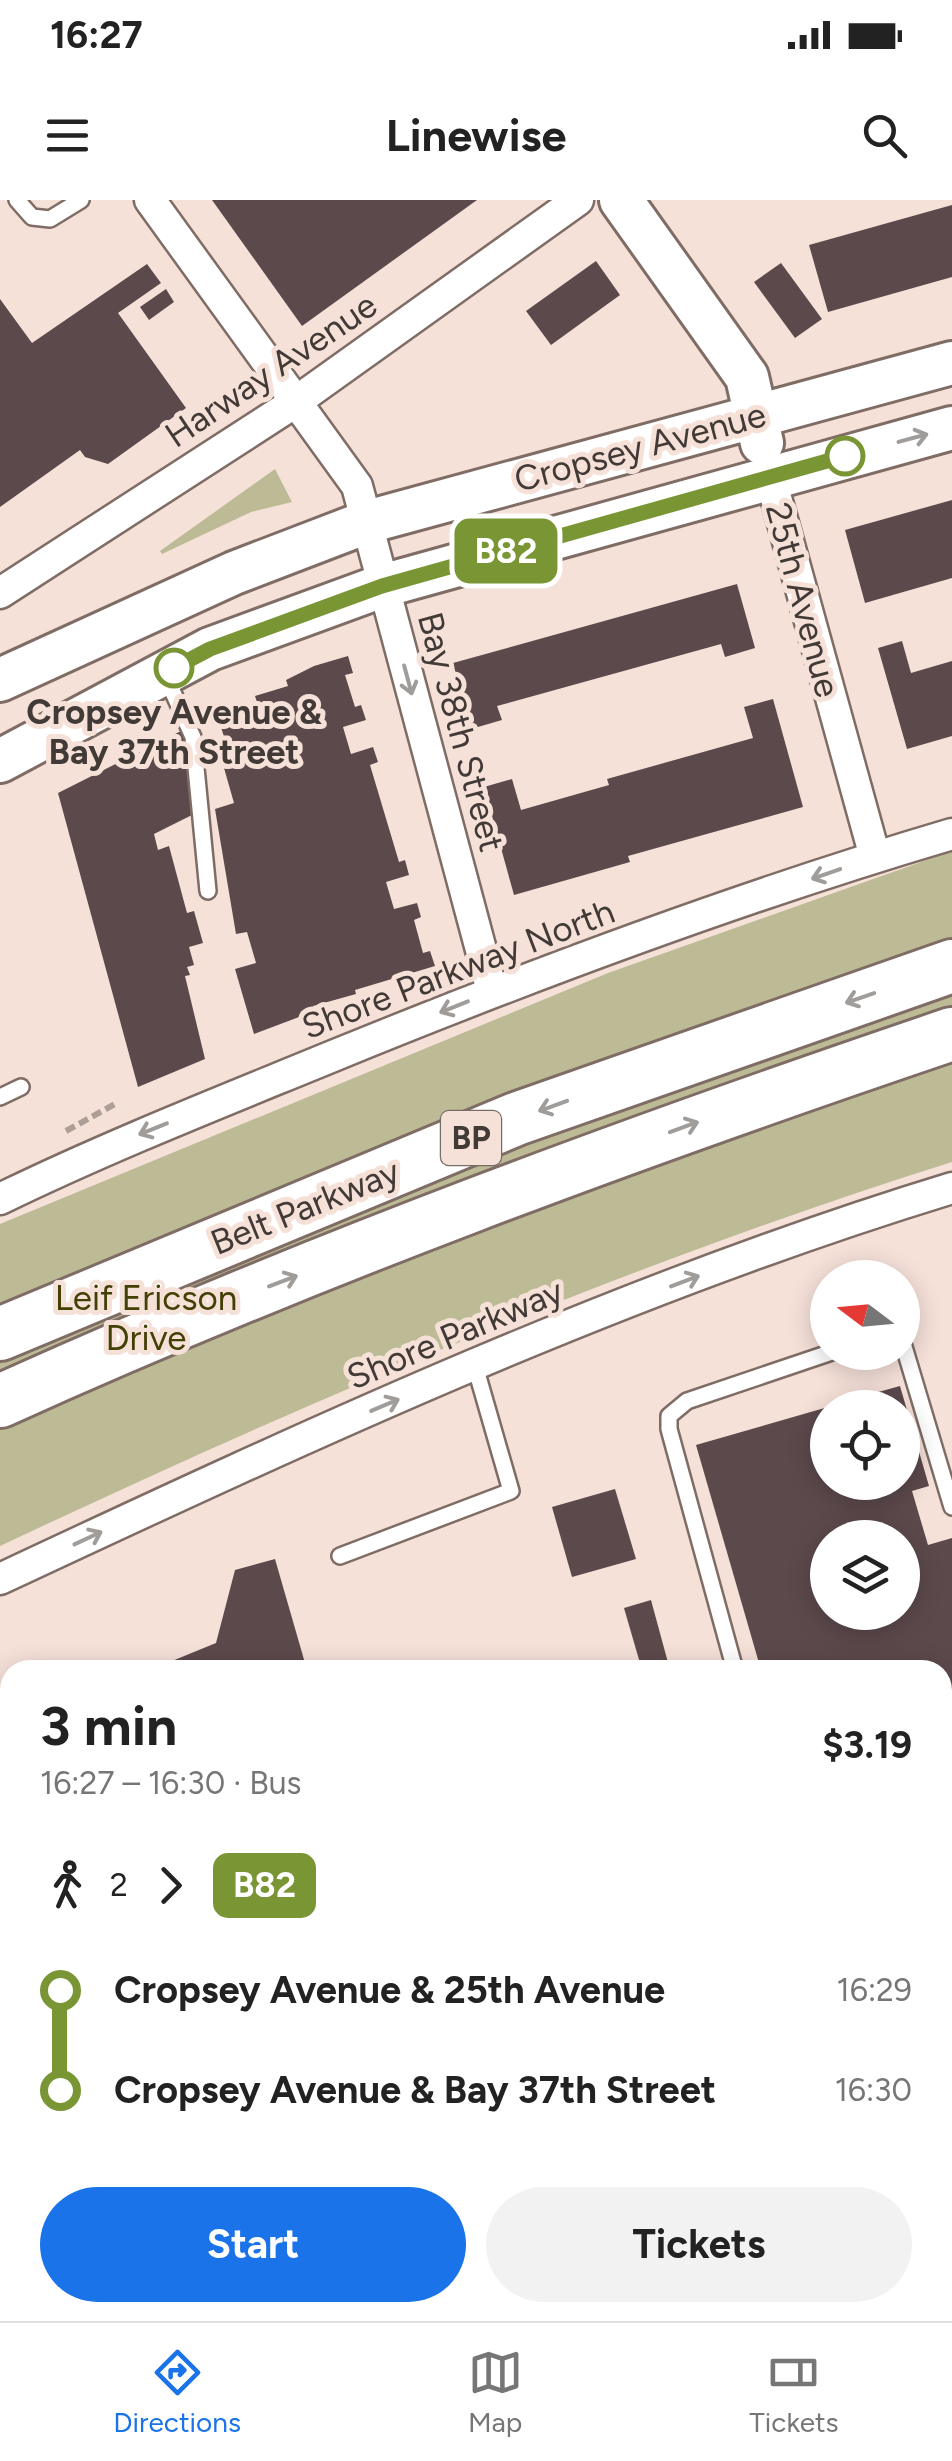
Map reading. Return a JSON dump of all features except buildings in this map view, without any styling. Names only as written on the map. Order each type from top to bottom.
[{"type":"highway","name":"Belt Parkway","points":[[0,1334],[516,1119],[952,966]]},
{"type":"highway","name":"Belt Parkway","points":[[0,1401],[152,1332],[570,1168],[952,1034]]},
{"type":"main road","name":"25th Avenue","points":[[622,200],[747,377],[770,476]]},
{"type":"main road","name":"Cropsey Avenue","points":[[0,680],[234,572],[367,522],[952,363]]},
{"type":"main road","name":"Cropsey Avenue","points":[[0,761],[210,649],[382,586],[952,428]]},
{"type":"street","name":"Harway Avenue","points":[[0,593],[294,403],[578,200]]},
{"type":"street","name":"Bay 38th Street","points":[[155,206],[357,486],[492,991]]},
{"type":"street","name":"25th Avenue","points":[[770,476],[875,857]]},
{"type":"street","name":"Shore Parkway North","points":[[0,1199],[96,1152],[492,991],[875,857],[952,834]]},
{"type":"street","name":"Shore Parkway","points":[[0,1579],[258,1459],[475,1366],[823,1227],[952,1188]]},
{"type":"lane","points":[[17,200],[32,217],[50,219],[81,200]]},
{"type":"lane","points":[[164,674],[193,737],[208,891]]},
{"type":"lane","points":[[0,1097],[22,1088]]},
{"type":"lane","points":[[732,1660],[669,1428],[670,1416],[687,1401],[810,1359]]},
{"type":"lane","points":[[340,1556],[512,1491],[475,1366]]},
{"type":"lane","points":[[911,1370],[952,1507]]},
{"type":"path","points":[[66,1131],[115,1104]]},
{"type":"green space","points":[[275,469],[292,502],[251,512],[162,554],[160,551]]},
{"type":"green space","name":"Leif Ericson Drive","points":[[952,851],[952,1162],[709,1245],[470,1338],[351,1387],[0,1546],[0,1224],[608,973]]},
{"type":"bus line","name":"B82","points":[[174,668],[210,649],[382,586],[845,456]]},
{"type":"place","name":"Cropsey Avenue & Bay 37th Street","points":[[174,668]]}]
